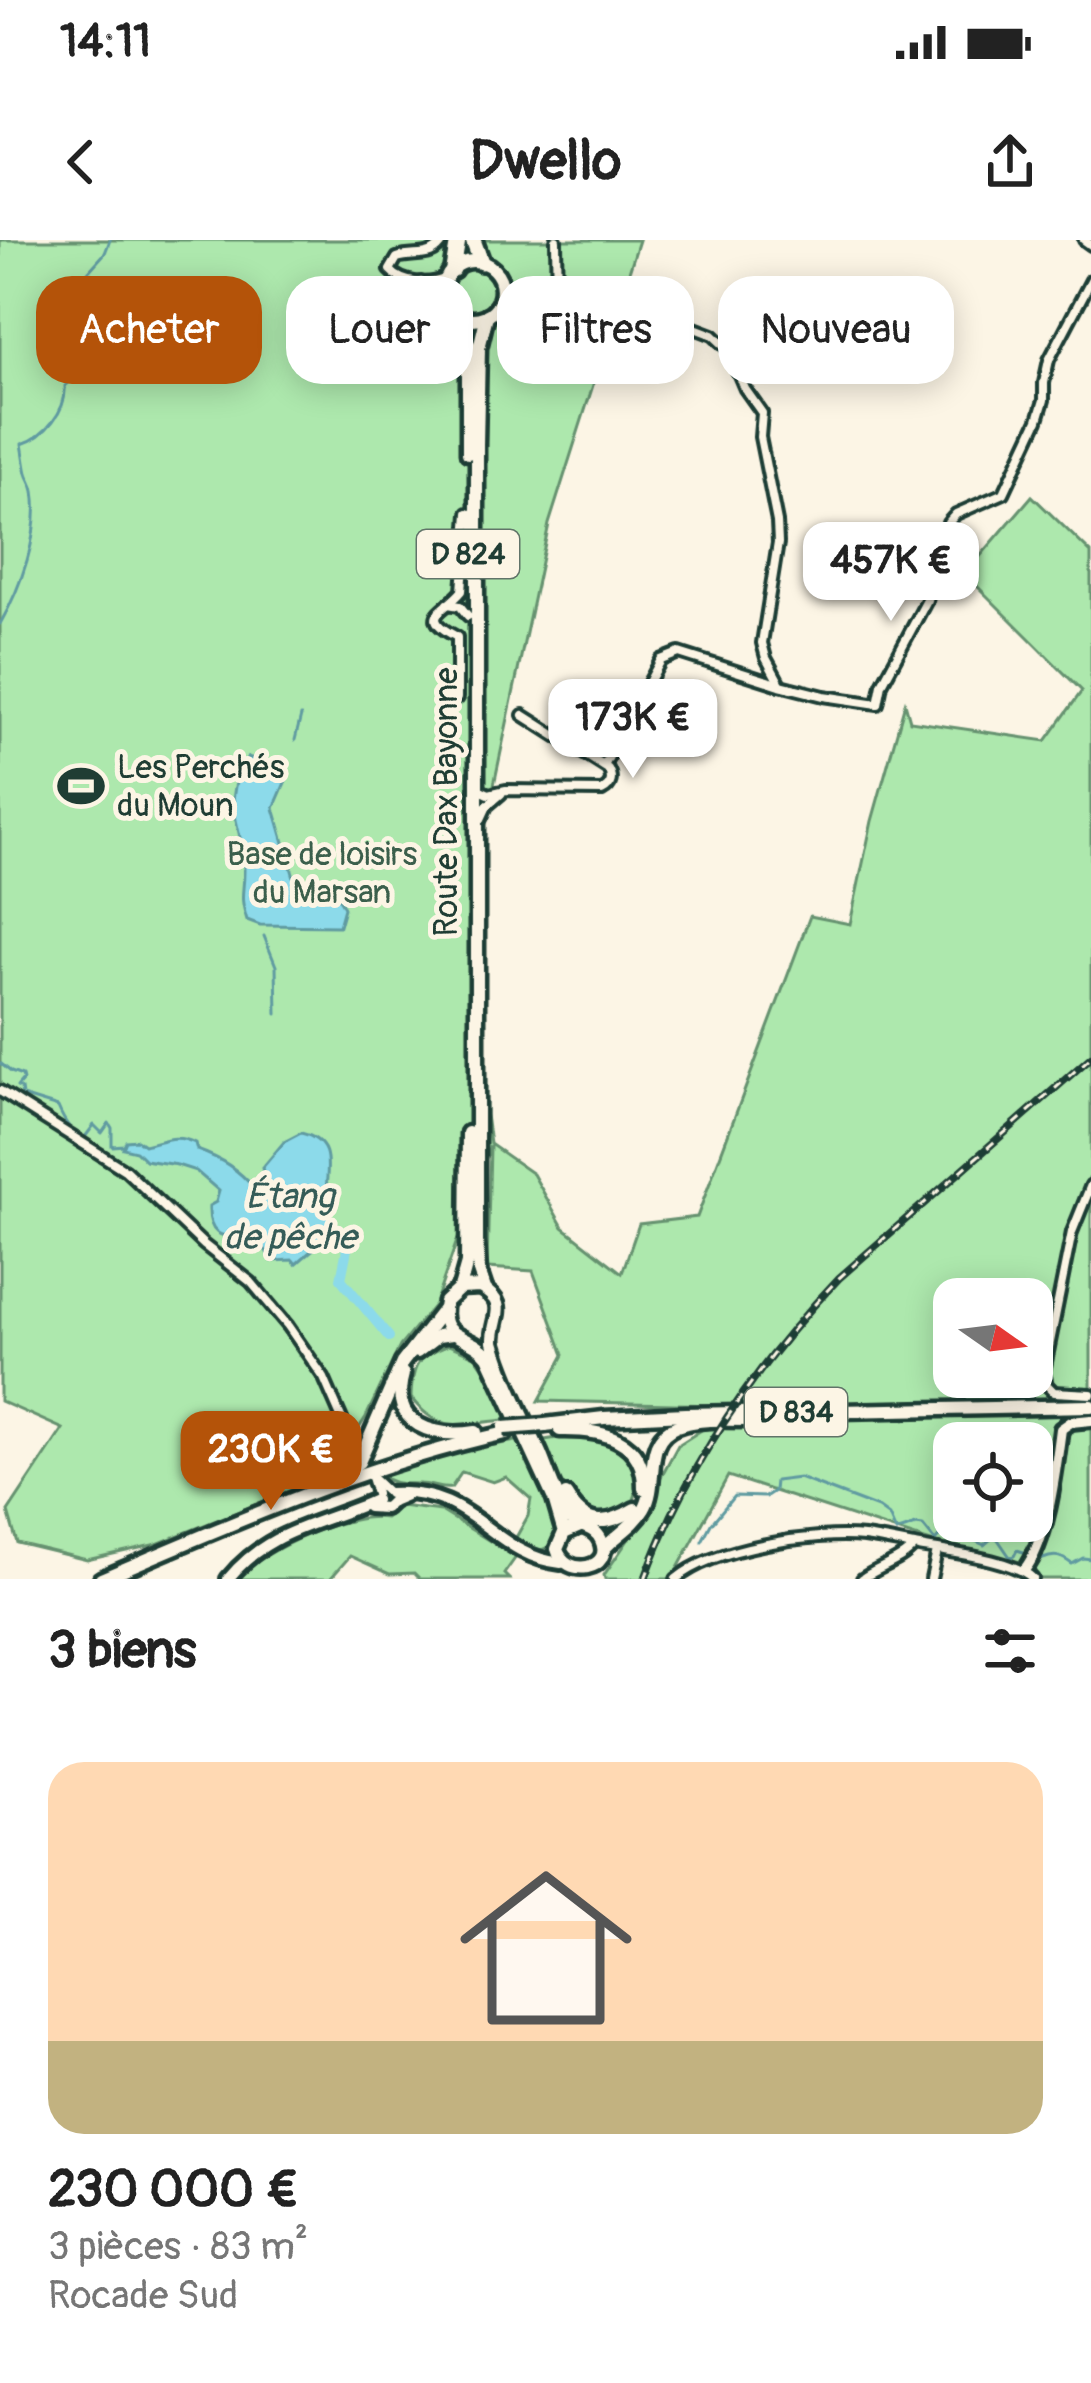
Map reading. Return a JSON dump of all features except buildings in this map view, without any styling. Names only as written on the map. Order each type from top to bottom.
[{"type":"highway","points":[[449,273],[458,240]]},
{"type":"highway","points":[[473,240],[481,262]]},
{"type":"main road","points":[[448,276],[464,262],[481,262],[497,276]]},
{"type":"main road","points":[[473,318],[487,315],[497,304]]},
{"type":"main road","name":"Route Dax Bayonne","points":[[484,1289],[477,1242],[477,398],[481,333],[487,315]]},
{"type":"main road","name":"D 824","points":[[460,1288],[468,1245],[468,384]]},
{"type":"main road","points":[[101,1579],[351,1470],[364,1453],[402,1364],[449,1296],[470,1285],[484,1289],[498,1306],[498,1320],[482,1339],[470,1341]]},
{"type":"main road","points":[[443,1308],[452,1334]]},
{"type":"main road","points":[[493,1330],[496,1354],[566,1513],[596,1533],[616,1528],[644,1492],[641,1466],[629,1448],[619,1439],[590,1430],[546,1428]]},
{"type":"main road","points":[[506,1433],[441,1435],[410,1416],[400,1395],[401,1378],[411,1358],[437,1336],[452,1334],[481,1347],[554,1499],[561,1537],[557,1549],[572,1572],[587,1572],[600,1563],[644,1509],[656,1447],[677,1426],[1048,1407]]},
{"type":"main road","name":"D 834","points":[[149,1559],[288,1502],[435,1450],[506,1433],[604,1418],[685,1414],[1091,1406]]},
{"type":"main road","points":[[535,1443],[582,1515],[608,1522],[635,1509]]},
{"type":"main road","points":[[561,1537],[580,1526]]},
{"type":"main road","points":[[596,1533],[600,1563]]},
{"type":"street","points":[[396,276],[390,270],[392,263],[404,256],[431,254],[444,240]]},
{"type":"street","points":[[556,240],[556,276]]},
{"type":"street","points":[[445,276],[449,273]]},
{"type":"street","points":[[878,704],[882,684],[927,600],[948,523],[956,514],[1004,493],[1038,420],[1048,360],[1091,280]]},
{"type":"street","points":[[694,328],[713,335],[728,349],[745,389],[762,412],[760,437],[778,543],[762,644],[780,685]]},
{"type":"street","points":[[457,698],[457,637],[442,630],[436,620],[438,611],[462,592],[468,513]]},
{"type":"street","points":[[446,603],[460,606],[468,616]]},
{"type":"street","points":[[604,766],[661,661],[680,652],[826,696],[878,704],[892,701]]},
{"type":"street","points":[[476,788],[489,794],[602,791],[611,782],[604,766],[523,715]]},
{"type":"street","points":[[476,901],[482,814],[497,796],[514,791]]},
{"type":"street","points":[[0,1091],[125,1170],[251,1282],[324,1378],[358,1456]]},
{"type":"street","points":[[1091,1185],[1072,1232],[1044,1372],[1054,1392],[1091,1394]]},
{"type":"street","points":[[676,1579],[714,1558],[789,1541],[850,1536],[896,1541],[1029,1574],[1053,1485],[1061,1429],[1071,1422],[1091,1420]]},
{"type":"street","points":[[228,1579],[282,1534],[382,1498],[413,1492],[460,1507],[522,1552],[572,1572]]},
{"type":"street","points":[[522,1552],[544,1553],[561,1537]]},
{"type":"street","points":[[862,1579],[907,1556],[914,1546]]},
{"type":"street","points":[[931,1579],[938,1550]]},
{"type":"green space","name":"Base de loisirs du Marsan","points":[[0,240],[639,240],[628,276],[497,276],[497,384],[593,384],[549,524],[483,837],[490,1144],[533,1174],[563,1227],[622,1273],[639,1224],[697,1217],[810,916],[850,924],[905,703],[910,721],[1046,741],[1082,691],[965,574],[1032,496],[1091,553],[1091,1579],[1040,1579],[1032,1574],[1035,1565],[940,1545],[728,1476],[672,1579],[605,1579],[648,1511],[678,1445],[703,1429],[763,1425],[764,1406],[539,1401],[564,1355],[533,1271],[487,1268],[490,1146],[435,1304],[400,1346],[366,1417],[329,1475],[157,1544],[87,1560],[17,1543],[8,1512],[63,1429],[0,1401]]},
{"type":"green space","points":[[449,1345],[475,1356],[508,1413],[504,1420],[463,1425],[442,1422],[411,1398],[418,1363]]},
{"type":"green space","points":[[577,1435],[617,1449],[634,1470],[635,1497],[618,1520],[586,1512],[566,1490],[538,1441]]},
{"type":"green space","points":[[521,1440],[554,1509],[555,1536],[540,1550],[514,1541],[531,1499],[506,1477],[493,1482],[462,1472],[446,1488],[394,1482],[379,1474],[473,1449]]},
{"type":"green space","points":[[400,1506],[441,1511],[516,1557],[504,1574],[509,1579],[420,1579],[414,1573],[390,1574],[350,1556],[330,1579],[238,1579],[266,1556],[307,1535],[350,1521],[385,1518]]},
{"type":"water","points":[[248,757],[287,778],[274,808],[294,877],[335,894],[344,908],[339,926],[260,925],[247,920],[243,854],[233,802]]},
{"type":"water","name":"Étang de pêche","points":[[301,1133],[314,1138],[327,1155],[326,1199],[339,1227],[296,1264],[272,1261],[260,1244],[226,1237],[213,1229],[209,1206],[216,1202],[219,1191],[196,1171],[145,1160],[123,1148],[126,1141],[144,1145],[188,1140],[261,1189],[266,1182],[262,1168],[284,1142]]},
{"type":"waterway","points":[[0,624],[32,542],[34,491],[22,444],[46,429],[62,404],[65,386],[71,381],[65,347],[68,310],[77,297],[79,282],[105,253],[110,240]]},
{"type":"waterway","points":[[295,740],[301,716]]},
{"type":"waterway","points":[[264,936],[276,966],[277,1014]]},
{"type":"waterway","points":[[0,1063],[22,1076],[17,1087],[22,1096],[58,1107],[76,1133],[85,1137],[94,1125],[102,1133],[109,1123],[112,1146],[124,1145]]},
{"type":"waterway","points":[[336,1229],[347,1249],[341,1279],[389,1337]]},
{"type":"waterway","points":[[702,1541],[734,1496],[765,1497],[774,1491],[775,1481],[799,1478],[878,1508],[889,1516],[896,1532],[923,1526],[935,1541],[947,1528],[984,1545],[997,1538],[1010,1557],[1017,1550],[1030,1554]]},
{"type":"waterway","points":[[1040,1556],[1072,1564],[1091,1559]]},
{"type":"railway","points":[[645,1579],[703,1457],[752,1381],[809,1311],[839,1278],[1091,1057]]},
{"type":"place","name":"Les Perchés du Moun","points":[[81,786]]}]
